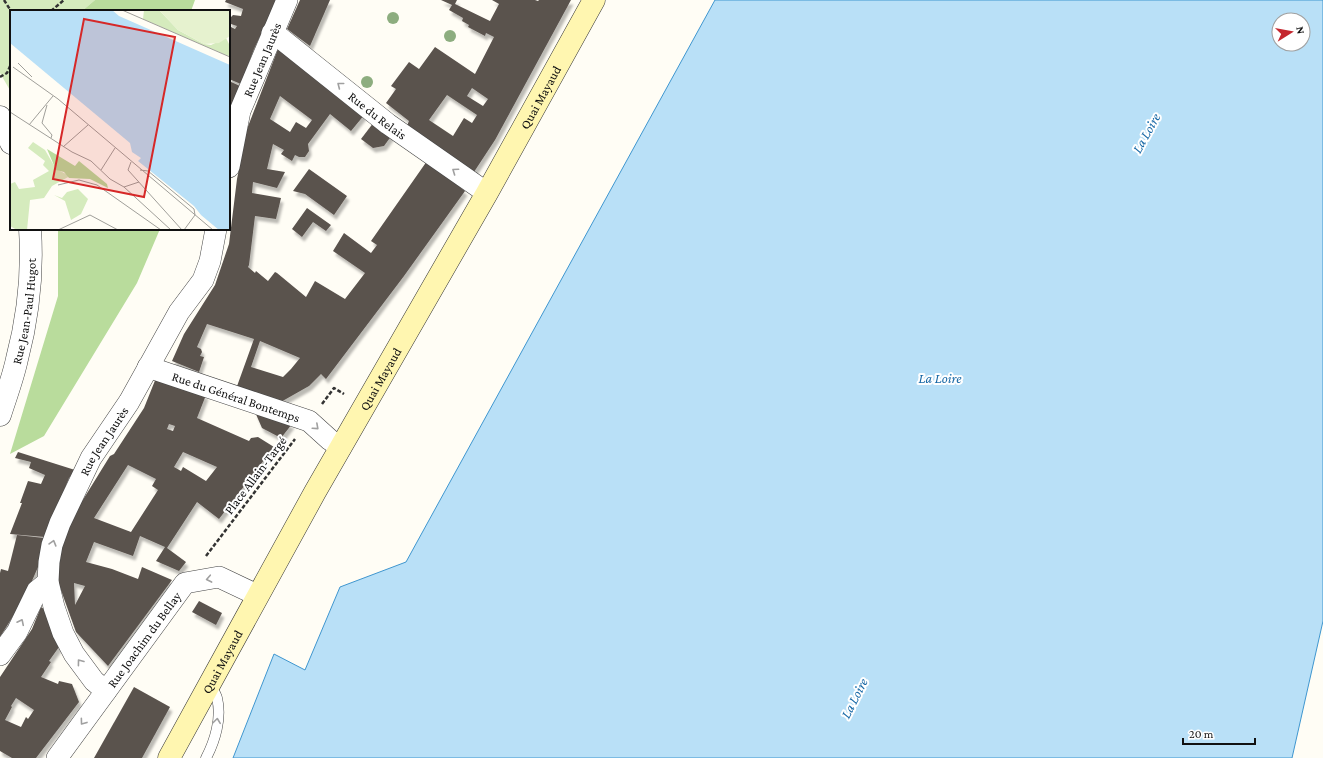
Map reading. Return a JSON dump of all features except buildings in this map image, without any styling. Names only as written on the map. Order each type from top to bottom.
[{"type":"main road","name":"Quai Mayaud","points":[[169,758],[257,595],[487,193],[594,0]]},
{"type":"street","name":"Rue Jean Jaurès","points":[[230,162],[240,111],[287,0]]},
{"type":"street","name":"Rue du Relais","points":[[272,33],[388,124],[487,193]]},
{"type":"street","points":[[0,117],[10,141]]},
{"type":"street","name":"Rue Jean-Paul Hugot","points":[[0,415],[17,359],[24,327],[30,288],[30,230]]},
{"type":"street","name":"Rue Jean Jaurès","points":[[106,691],[94,681],[74,654],[63,632],[54,607],[48,582],[52,545],[68,505],[91,458],[129,402],[179,312],[203,280],[210,261],[216,230]]},
{"type":"street","name":"Rue du Général Bontemps","points":[[148,368],[309,421],[330,440],[341,447]]},
{"type":"street","name":"Rue Joachim du Bellay","points":[[57,758],[185,584],[219,577],[257,595]]},
{"type":"street","points":[[0,655],[17,632],[37,591],[48,582]]},
{"type":"lane","points":[[206,758],[211,748],[218,720],[217,698],[210,684]]},
{"type":"path","points":[[4,0],[10,10]]},
{"type":"path","points":[[52,10],[64,0]]},
{"type":"path","points":[[0,77],[7,73],[10,66]]},
{"type":"path","name":"Place Allain-Targé","points":[[185,584],[334,388],[364,406]]},
{"type":"green space","points":[[0,0],[95,0],[83,10],[10,10],[10,90],[0,73]]},
{"type":"green space","points":[[95,0],[195,0],[191,10],[83,10]]},
{"type":"green space","points":[[58,230],[160,230],[137,283],[44,436],[10,454],[58,296]]},
{"type":"water","name":"La Loire","points":[[715,0],[1323,0],[1323,621],[1292,758],[233,758],[274,654],[305,670],[340,587],[406,562]]}]
